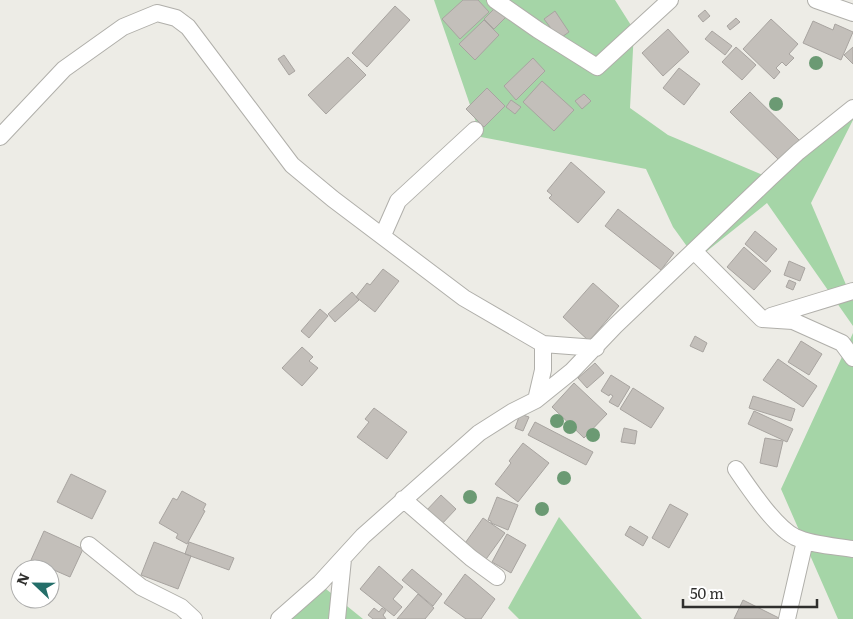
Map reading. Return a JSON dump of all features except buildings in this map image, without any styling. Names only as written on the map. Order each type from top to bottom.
[{"type":"street","points":[[495,0],[597,68],[670,0]]},
{"type":"street","points":[[816,0],[853,13]]},
{"type":"street","points":[[0,137],[64,69],[122,26],[157,13],[176,18],[188,26],[292,165],[333,199],[464,298],[543,344],[596,348]]},
{"type":"street","points":[[279,619],[320,583],[364,536],[403,499],[479,433],[512,412],[536,400],[572,371],[615,326],[798,152],[853,108]]},
{"type":"street","points":[[383,235],[398,201],[475,130]]},
{"type":"street","points":[[694,251],[762,319],[793,321],[842,343],[853,358]]},
{"type":"street","points":[[762,319],[853,291]]},
{"type":"street","points":[[536,400],[543,370],[543,344]]},
{"type":"street","points":[[736,469],[751,491],[783,529],[805,541],[853,549]]},
{"type":"street","points":[[403,499],[471,558],[497,577]]},
{"type":"street","points":[[787,619],[805,541]]},
{"type":"street","points":[[89,545],[141,587],[181,607],[194,619]]},
{"type":"street","points":[[337,619],[343,559]]},
{"type":"green space","points":[[434,0],[615,0],[634,30],[630,108],[668,135],[770,178],[853,108],[853,120],[811,203],[853,301],[853,326],[767,203],[612,327],[691,252],[673,227],[646,169],[481,137]]},
{"type":"green space","points":[[853,333],[853,619],[838,619],[781,489]]},
{"type":"green space","points":[[559,517],[642,619],[519,619],[508,608]]},
{"type":"green space","points":[[321,585],[363,619],[284,619]]}]
